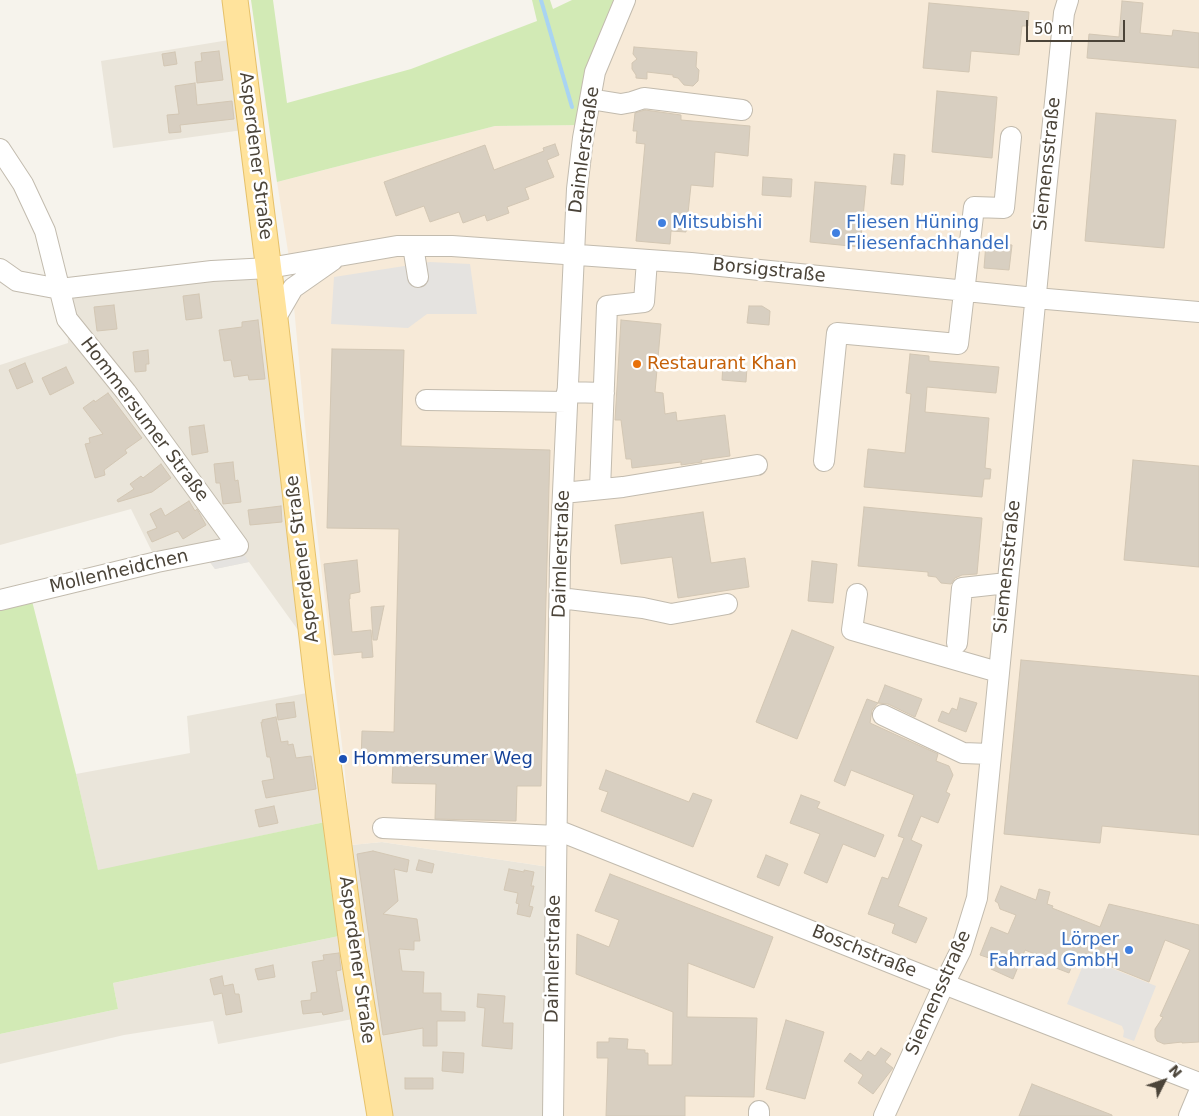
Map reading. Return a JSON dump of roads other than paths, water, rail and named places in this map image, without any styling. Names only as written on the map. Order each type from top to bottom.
[{"type":"main road","name":"Asperdener Straße","points":[[235,0],[269,268],[317,680],[352,943],[380,1116]]},
{"type":"street","name":"Daimlerstraße","points":[[553,1116],[560,598],[577,189],[583,138],[595,72],[624,0]]},
{"type":"street","name":"Siemensstraße","points":[[884,1116],[961,950],[977,898],[1035,298],[1063,23],[1068,0]]},
{"type":"street","points":[[590,99],[621,104],[644,98],[742,110]]},
{"type":"street","points":[[824,461],[837,334],[958,344],[974,207],[1004,208],[1011,137]]},
{"type":"street","name":"Hommersumer Straße","points":[[0,149],[22,184],[45,231],[67,319],[126,392],[238,546]]},
{"type":"street","name":"Borsigstraße","points":[[269,268],[397,246],[452,246],[647,260],[1199,312]]},
{"type":"street","points":[[414,246],[418,277]]},
{"type":"street","name":"Borsigstraße","points":[[275,319],[293,288],[338,256]]},
{"type":"street","points":[[600,489],[607,306],[644,302],[647,260]]},
{"type":"street","points":[[0,269],[17,281],[60,289],[212,271],[269,268]]},
{"type":"street","points":[[426,400],[567,397],[604,393]]},
{"type":"street","points":[[563,492],[624,487],[757,465]]},
{"type":"street","name":"Mollenheidchen","points":[[0,600],[157,562],[238,546]]},
{"type":"street","points":[[957,642],[962,588],[1007,584]]},
{"type":"street","points":[[858,594],[852,630],[998,672]]},
{"type":"street","points":[[560,598],[643,608],[671,614],[726,604]]},
{"type":"street","points":[[883,714],[963,753],[990,754]]},
{"type":"street","name":"Boschstraße","points":[[383,828],[557,833],[1199,1083]]},
{"type":"street","points":[[1189,1116],[1199,1092]]},
{"type":"waterway","points":[[541,0],[572,107]]},
{"type":"place","name":"Mitsubishi","points":[[662,223]]},
{"type":"place","name":"Fliesen Hüning Fliesenfachhandel","points":[[836,233]]},
{"type":"place","name":"Restaurant Khan","points":[[637,364]]},
{"type":"place","name":"Hommersumer Weg","points":[[343,759]]},
{"type":"place","name":"Lörper Fahrrad GmbH","points":[[1129,950]]}]
